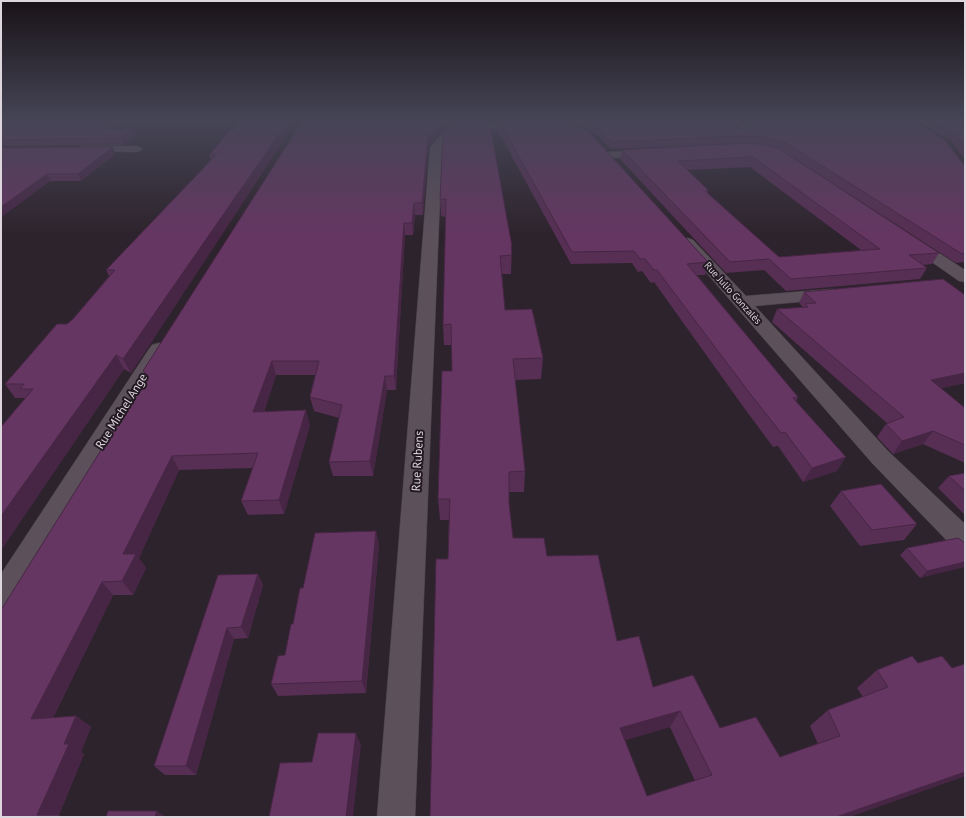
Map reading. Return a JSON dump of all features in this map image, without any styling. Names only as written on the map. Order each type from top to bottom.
[{"type":"street","name":"Rue Rubens","points":[[396,817],[435,158]]},
{"type":"street","points":[[611,158],[625,173]]},
{"type":"street","name":"Rue Julio Gonzalès","points":[[678,232],[880,457],[965,541]]},
{"type":"street","points":[[899,233],[960,281]]},
{"type":"street","points":[[742,302],[849,293]]},
{"type":"street","name":"Rue Michel Ange","points":[[1,600],[168,337]]},
{"type":"building","points":[[1,158],[99,158],[78,174],[47,174],[1,207]]},
{"type":"building","points":[[213,158],[262,158],[123,359],[116,355],[1,516],[1,427],[33,389],[20,389],[24,384],[5,384],[57,324],[67,324],[73,319],[115,270],[106,270]]},
{"type":"building","points":[[279,158],[426,158],[422,203],[414,203],[412,223],[404,223],[394,376],[385,376],[370,461],[329,462],[342,405],[310,397],[319,361],[272,361],[253,412],[306,410],[279,500],[241,501],[258,453],[172,456],[123,554],[136,554],[122,581],[102,582],[31,719],[76,716],[64,744],[69,744],[37,815],[59,815],[58,817],[1,817],[1,610],[148,375],[143,371]]},
{"type":"building","points":[[442,158],[496,158],[512,246],[512,255],[500,256],[505,310],[532,309],[543,358],[513,359],[525,471],[509,472],[509,503],[513,538],[544,538],[547,556],[598,555],[617,641],[639,636],[653,687],[693,675],[720,728],[756,717],[780,757],[840,736],[828,710],[888,687],[877,670],[912,656],[918,663],[942,656],[952,668],[965,664],[965,772],[836,817],[430,817],[436,559],[448,559],[450,499],[438,499],[442,371],[452,371],[451,324],[443,325],[446,199],[440,199]],"holes":[[[680,711],[712,775],[647,796],[620,728]]]},
{"type":"building","points":[[520,158],[613,158],[708,262],[687,264],[798,397],[793,398],[846,457],[812,468],[785,432],[781,433],[748,391],[657,270],[654,270],[645,259],[640,259],[634,251],[572,252]]},
{"type":"building","points":[[630,158],[731,158],[678,161],[708,190],[705,191],[779,257],[880,249],[755,158],[794,158],[939,253],[909,255],[927,268],[791,279],[769,259],[730,262]]},
{"type":"building","points":[[810,158],[959,158],[965,165],[965,253],[962,254]]},
{"type":"building","points":[[943,279],[965,295],[965,373],[931,380],[965,408],[965,445],[933,431],[902,441],[886,424],[904,417],[777,309],[808,307],[805,304],[816,303],[804,292]]},
{"type":"building","points":[[965,473],[965,491],[949,476]]},
{"type":"building","points":[[881,484],[917,524],[872,530],[841,491]]},
{"type":"building","points":[[376,531],[362,681],[271,684],[278,656],[285,655],[291,624],[293,624],[300,588],[303,588],[315,533]]},
{"type":"building","points":[[958,538],[965,543],[965,562],[927,571],[907,548]]},
{"type":"building","points":[[258,574],[241,627],[227,628],[186,766],[154,766],[218,575]]},
{"type":"building","points":[[318,733],[356,733],[346,817],[269,817],[280,763],[312,762]]},
{"type":"building","points":[[108,811],[157,811],[155,817],[106,817]]}]
